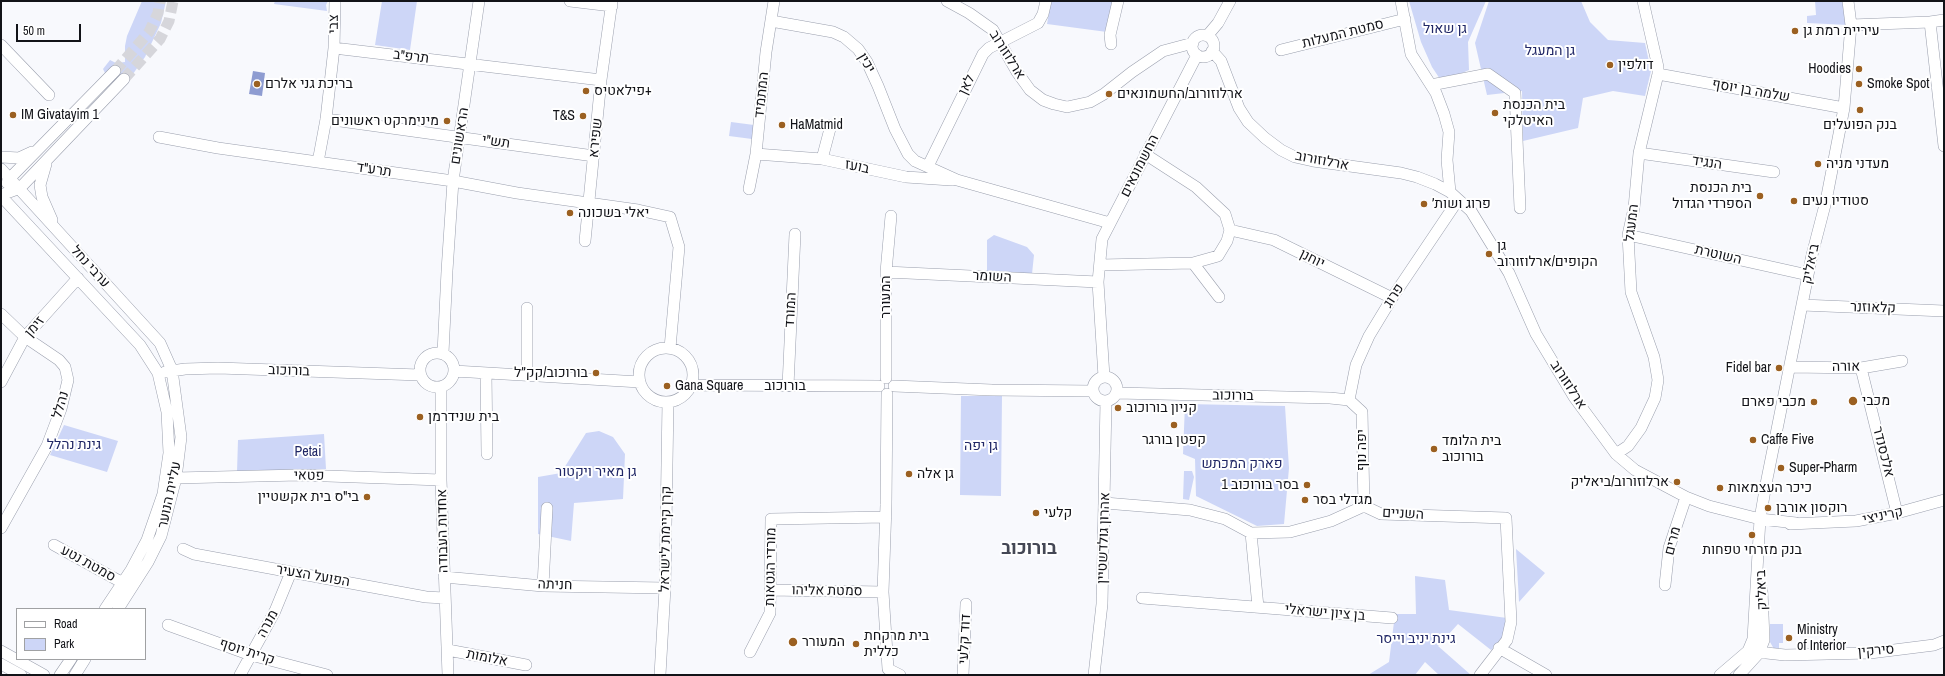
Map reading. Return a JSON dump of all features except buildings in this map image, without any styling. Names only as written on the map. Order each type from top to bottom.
[{"type":"street","name":"צבי","points":[[334,48],[335,1]]},
{"type":"street","name":"הראשונים","points":[[443,353],[453,181],[461,136],[479,1]]},
{"type":"street","points":[[570,1],[612,4]]},
{"type":"street","name":"המתמיד","points":[[749,189],[756,154],[774,1]]},
{"type":"street","name":"ארלוזורוב","points":[[947,1],[982,21],[993,30],[1017,72],[1030,90],[1043,100],[1067,107],[1090,102],[1104,94],[1163,50],[1193,43]]},
{"type":"street","name":"לאן","points":[[928,166],[978,62],[989,48],[1038,23],[1043,14],[1046,1]]},
{"type":"street","points":[[1112,44],[1110,35],[1118,1]]},
{"type":"street","points":[[1208,36],[1218,23],[1230,1]]},
{"type":"street","points":[[1401,1],[1411,54],[1431,85],[1444,114],[1449,132],[1447,160],[1454,196]]},
{"type":"street","name":"המעגל","points":[[1616,454],[1628,446],[1641,428],[1654,398],[1658,380],[1654,357],[1631,292],[1628,235],[1634,208],[1639,153],[1658,74],[1658,66],[1642,1]]},
{"type":"street","name":"ביאליק","points":[[1748,651],[1753,639],[1760,522],[1808,275],[1826,201],[1844,108],[1851,25],[1848,1]]},
{"type":"street","name":"שפירא","points":[[585,241],[602,80],[612,4]]},
{"type":"street","name":"סמטת המעלות","points":[[1281,50],[1404,18]]},
{"type":"street","points":[[1851,25],[1930,22],[1944,20]]},
{"type":"street","name":"יכין","points":[[771,21],[833,32],[844,37],[858,49],[867,62],[885,101],[895,129],[908,154],[915,161]]},
{"type":"street","points":[[1930,22],[1944,146]]},
{"type":"street","points":[[1200,35],[1208,36],[1212,41],[1212,50],[1204,56],[1197,55],[1193,49],[1193,43],[1200,35]]},
{"type":"street","points":[[1,45],[49,95]]},
{"type":"street","name":"תרפ\"ב","points":[[334,48],[602,80]]},
{"type":"street","points":[[318,162],[326,120],[334,48]]},
{"type":"street","name":"ארלוזורוב","points":[[1212,50],[1221,60],[1239,108],[1248,122],[1264,138],[1280,150],[1295,157],[1313,162],[1411,176],[1435,184],[1454,196],[1471,211],[1509,273],[1536,334],[1566,385],[1616,454],[1640,474],[1689,499],[1705,509],[1760,522]]},
{"type":"street","name":"החשמונאים","points":[[1098,282],[1102,238],[1197,55]]},
{"type":"street","points":[[1,195],[10,178],[115,72]]},
{"type":"street","points":[[1431,85],[1488,74],[1515,94],[1520,208]]},
{"type":"street","name":"שלמה בן יוסף","points":[[1658,74],[1844,108]]},
{"type":"street","points":[[1,195],[20,188],[124,79]]},
{"type":"street","name":"תש\"י","points":[[326,120],[461,136],[594,156]]},
{"type":"street","points":[[822,160],[831,125]]},
{"type":"street","name":"תרע\"ד","points":[[159,137],[218,148],[453,181],[517,193],[589,203]]},
{"type":"street","points":[[1,157],[19,158],[38,149]]},
{"type":"street","name":"הנגיד","points":[[1639,153],[1774,172]]},
{"type":"street","name":"בועז","points":[[756,154],[822,160],[906,177],[958,180]]},
{"type":"street","points":[[1100,265],[1194,263],[1218,256],[1227,241],[1230,230],[1225,214],[1196,187],[1145,154]]},
{"type":"street","points":[[48,159],[41,174],[40,185],[42,197],[57,229]]},
{"type":"street","points":[[906,177],[915,161],[928,166]]},
{"type":"street","name":"בועז","points":[[928,166],[958,180],[1110,223]]},
{"type":"street","name":"ערבי נחל","points":[[1,169],[20,188],[160,344],[172,370]]},
{"type":"street","name":"ערבי נחל","points":[[1,195],[140,345],[158,373]]},
{"type":"street","name":"פרוג","points":[[1349,400],[1356,365],[1369,336],[1454,196]]},
{"type":"street","points":[[589,203],[638,210],[670,217],[679,247],[670,348]]},
{"type":"street","name":"המעורר","points":[[891,216],[886,272],[887,386],[884,592],[888,669],[900,675]]},
{"type":"street","name":"יוחנן","points":[[1230,230],[1274,240],[1392,298]]},
{"type":"street","name":"המורד","points":[[788,386],[794,234]]},
{"type":"street","name":"השוטרת","points":[[1628,235],[1808,275]]},
{"type":"street","points":[[1194,263],[1219,297]]},
{"type":"street","name":"השומר","points":[[886,272],[1098,282]]},
{"type":"street","name":"זימן","points":[[1,382],[25,336],[78,278]]},
{"type":"street","points":[[1098,282],[1104,377]]},
{"type":"street","name":"קלאוזנר","points":[[1802,305],[1944,311]]},
{"type":"street","points":[[527,308],[527,375]]},
{"type":"street","name":"נהלל","points":[[1,314],[25,336],[59,360],[65,367],[68,380],[61,409],[46,446],[1,528]]},
{"type":"street","points":[[661,348],[670,348],[678,350],[690,361],[694,377],[692,385],[682,397],[668,402],[659,401],[651,397],[643,388],[640,382],[640,369],[646,357],[652,352],[661,348]]},
{"type":"street","points":[[437,352],[443,353],[451,359],[454,371],[451,380],[441,387],[428,385],[420,375],[420,363],[428,354],[437,352]]},
{"type":"street","name":"אורה","points":[[1790,367],[1861,368],[1902,361]]},
{"type":"street","name":"בורוכוב","points":[[158,373],[172,370],[218,368],[420,375]]},
{"type":"street","name":"אלכסנדר","points":[[1861,368],[1883,451],[1897,513]]},
{"type":"street","name":"עליית הנוער","points":[[119,608],[148,562],[161,536],[176,478],[181,437],[172,370]]},
{"type":"street","points":[[454,371],[640,382]]},
{"type":"street","name":"עליית הנוער","points":[[106,608],[123,583],[147,540],[163,494],[169,453],[167,412],[158,373]]},
{"type":"street","points":[[486,373],[487,454]]},
{"type":"street","points":[[1104,377],[1108,377],[1115,382],[1118,389],[1113,399],[1106,401],[1096,397],[1093,391],[1095,382],[1104,377]]},
{"type":"street","name":"בורוכוב","points":[[692,385],[887,386],[992,390],[1093,391]]},
{"type":"street","name":"אחדות העבודה","points":[[441,387],[441,480],[444,598],[448,650],[448,675]]},
{"type":"street","name":"בורוכוב","points":[[1117,393],[1330,398],[1349,400]]},
{"type":"street","name":"יפה נוף","points":[[1349,400],[1362,412],[1364,506]]},
{"type":"street","name":"אהרון גולדשטיין","points":[[1094,675],[1102,604],[1106,401]]},
{"type":"street","name":"קרן קיימת לישראל","points":[[660,675],[665,588],[668,402]]},
{"type":"street","name":"פטאי","points":[[176,478],[299,475],[441,480]]},
{"type":"street","name":"מרים","points":[[1665,585],[1669,548],[1689,499]]},
{"type":"street","name":"קריניצי","points":[[1760,522],[1796,523],[1856,521],[1897,513],[1944,500]]},
{"type":"street","name":"השניים","points":[[1105,503],[1190,510],[1225,519],[1251,533],[1290,532],[1331,521],[1364,506],[1381,514],[1506,518],[1511,622],[1506,640],[1499,648]]},
{"type":"street","points":[[543,586],[547,508]]},
{"type":"street","name":"מורדי הגטאות","points":[[750,652],[770,613],[771,519],[886,517]]},
{"type":"street","name":"ביאליק","points":[[1760,522],[1764,640],[1760,654]]},
{"type":"street","points":[[1251,533],[1258,607]]},
{"type":"street","name":"סמטת נטע","points":[[54,545],[123,583]]},
{"type":"street","name":"הפועל הצעיר","points":[[183,550],[194,554],[426,597],[444,598]]},
{"type":"street","name":"מנרה","points":[[240,675],[275,611],[291,572]]},
{"type":"street","name":"חניתה","points":[[444,578],[543,586],[665,588]]},
{"type":"street","name":"סמטת אליהו","points":[[770,590],[884,592]]},
{"type":"street","name":"בן ציון ישראלי","points":[[1142,598],[1392,618]]},
{"type":"street","name":"דוד קלעי","points":[[963,675],[966,604]]},
{"type":"street","name":"קרית יוסף","points":[[168,625],[251,655],[327,675]]},
{"type":"street","points":[[1764,640],[1770,649],[1785,655]]},
{"type":"street","name":"סירקין","points":[[1748,651],[1760,654],[1785,655],[1870,653],[1934,645],[1944,641]]},
{"type":"street","points":[[1480,675],[1499,648],[1546,675]]},
{"type":"street","name":"אלומות","points":[[448,650],[526,665]]},
{"type":"street","points":[[1,651],[16,659]]},
{"type":"street","points":[[1720,675],[1748,651]]},
{"type":"street","points":[[1739,675],[1760,654]]},
{"type":"street","points":[[17,660],[44,675]]},
{"type":"street","points":[[60,675],[70,660]]},
{"type":"street","points":[[75,675],[84,660]]},
{"type":"street","points":[[1,664],[21,675]]},
{"type":"green space","points":[[142,1],[166,1],[161,23],[145,57],[123,88],[113,83],[107,77],[103,69],[110,60],[116,63],[125,62],[125,46],[127,36]]},
{"type":"green space","points":[[275,1],[328,1],[326,5],[327,11],[274,4]]},
{"type":"green space","points":[[382,1],[417,1],[410,50],[375,45]]},
{"type":"green space","points":[[1051,1],[1114,1],[1107,32],[1047,24]]},
{"type":"green space","name":"גן שאול","points":[[1409,1],[1486,1],[1468,42],[1469,70],[1442,82],[1432,67],[1421,42]]},
{"type":"green space","name":"גן המעגל","points":[[1489,1],[1581,1],[1590,22],[1608,40],[1645,43],[1651,71],[1645,96],[1613,91],[1583,98],[1578,128],[1523,141],[1522,91],[1487,95],[1475,43]]},
{"type":"green space","points":[[1815,1],[1847,1],[1849,25],[1807,23],[1807,16],[1816,15]]},
{"type":"green space","points":[[731,122],[754,125],[752,139],[729,136]]},
{"type":"green space","points":[[994,235],[1027,247],[1034,255],[1032,274],[987,271],[987,240]]},
{"type":"green space","name":"גן יפה","points":[[961,396],[1002,396],[1001,496],[960,495]]},
{"type":"green space","name":"פארק המכתש","points":[[1185,404],[1285,406],[1289,468],[1284,524],[1257,526],[1196,496],[1195,459],[1183,454]]},
{"type":"green space","name":"גינת נהלל","points":[[64,425],[118,441],[107,472],[50,455]]},
{"type":"green space","name":"גן מאיר ויקטור","points":[[599,431],[613,437],[625,454],[623,499],[574,503],[571,541],[538,534],[538,477],[561,473],[586,433]]},
{"type":"green space","name":"Petai","points":[[324,434],[326,469],[237,472],[238,440]]},
{"type":"green space","points":[[1184,471],[1192,471],[1194,477],[1189,500],[1183,499]]},
{"type":"green space","points":[[1516,549],[1545,573],[1519,602]]},
{"type":"green space","name":"גינת יניב וייסר","points":[[1415,576],[1445,580],[1449,610],[1507,618],[1504,638],[1491,650],[1458,624],[1438,646],[1471,675],[1439,675],[1425,662],[1415,675],[1368,675],[1389,662],[1395,614],[1416,614]]},
{"type":"green space","points":[[1770,624],[1783,624],[1783,643],[1779,643],[1779,651],[1774,649],[1770,642]]},
{"type":"water","name":"בריכת גני אלרם","points":[[253,71],[265,73],[262,96],[249,94]]},
{"type":"tunnel","points":[[115,71],[149,32],[158,13],[160,1]]},
{"type":"tunnel","points":[[124,79],[160,39],[169,21],[173,1]]},
{"type":"place","name":"עיריית רמת גן","points":[[1795,31]]},
{"type":"place","name":"דולפין","points":[[1610,65]]},
{"type":"place","name":"Hoodies","points":[[1859,69]]},
{"type":"place","name":"בריכת גני אלרם","points":[[257,84]]},
{"type":"place","name":"Smoke Spot","points":[[1859,84]]},
{"type":"place","name":"פילאטיס+","points":[[586,91]]},
{"type":"place","name":"ארלוזורוב/החשמונאים","points":[[1109,94]]},
{"type":"place","name":"בנק הפועלים","points":[[1860,110]]},
{"type":"place","name":"בית הכנסת האיטלקי","points":[[1495,113]]},
{"type":"place","name":"IM Givatayim 1","points":[[13,115]]},
{"type":"place","name":"T&S","points":[[583,116]]},
{"type":"place","name":"מינימרקט ראשונים","points":[[447,121]]},
{"type":"place","name":"HaMatmid","points":[[782,125]]},
{"type":"place","name":"מעדני מניה","points":[[1818,164]]},
{"type":"place","name":"בית הכנסת הספרדי הגדול","points":[[1760,196]]},
{"type":"place","name":"סטודיו נעים","points":[[1794,201]]},
{"type":"place","name":"פרוג ושות׳","points":[[1424,204]]},
{"type":"place","name":"יאלי בשכונה","points":[[570,213]]},
{"type":"place","name":"גן הקופים/ארלוזורוב","points":[[1489,254]]},
{"type":"place","name":"Fidel bar","points":[[1779,368]]},
{"type":"place","name":"בורוכוב/קק״ל","points":[[596,373]]},
{"type":"place","name":"Gana Square","points":[[667,386]]},
{"type":"place","name":"מכבי","points":[[1853,401]]},
{"type":"place","name":"מכבי פארם","points":[[1814,402]]},
{"type":"place","name":"קניון בורוכוב","points":[[1118,408]]},
{"type":"place","name":"בית שנידרמן","points":[[420,417]]},
{"type":"place","name":"קפטן בורגר","points":[[1174,425]]},
{"type":"place","name":"Caffe Five","points":[[1753,440]]},
{"type":"place","name":"בית הלומד בורוכוב","points":[[1434,449]]},
{"type":"place","name":"Super-Pharm","points":[[1781,468]]},
{"type":"place","name":"גן אלה","points":[[909,474]]},
{"type":"place","name":"ארלוזורוב/ביאליק","points":[[1677,482]]},
{"type":"place","name":"בסר בורוכוב 1","points":[[1307,485]]},
{"type":"place","name":"כיכר העצמאות","points":[[1720,488]]},
{"type":"place","name":"בי\"ס בית אקשטיין","points":[[367,497]]},
{"type":"place","name":"מגדלי בסר","points":[[1305,500]]},
{"type":"place","name":"רוקסון אורבן","points":[[1768,508]]},
{"type":"place","name":"קלעי","points":[[1036,513]]},
{"type":"place","name":"בנק מזרחי טפחות","points":[[1752,535]]},
{"type":"place","name":"Ministry of Interior","points":[[1789,638]]},
{"type":"place","name":"המעורר","points":[[793,642]]},
{"type":"place","name":"בית מרקחת כללית","points":[[856,644]]},
{"type":"district","name":"בורוכוב","points":[[1029,549]]}]
